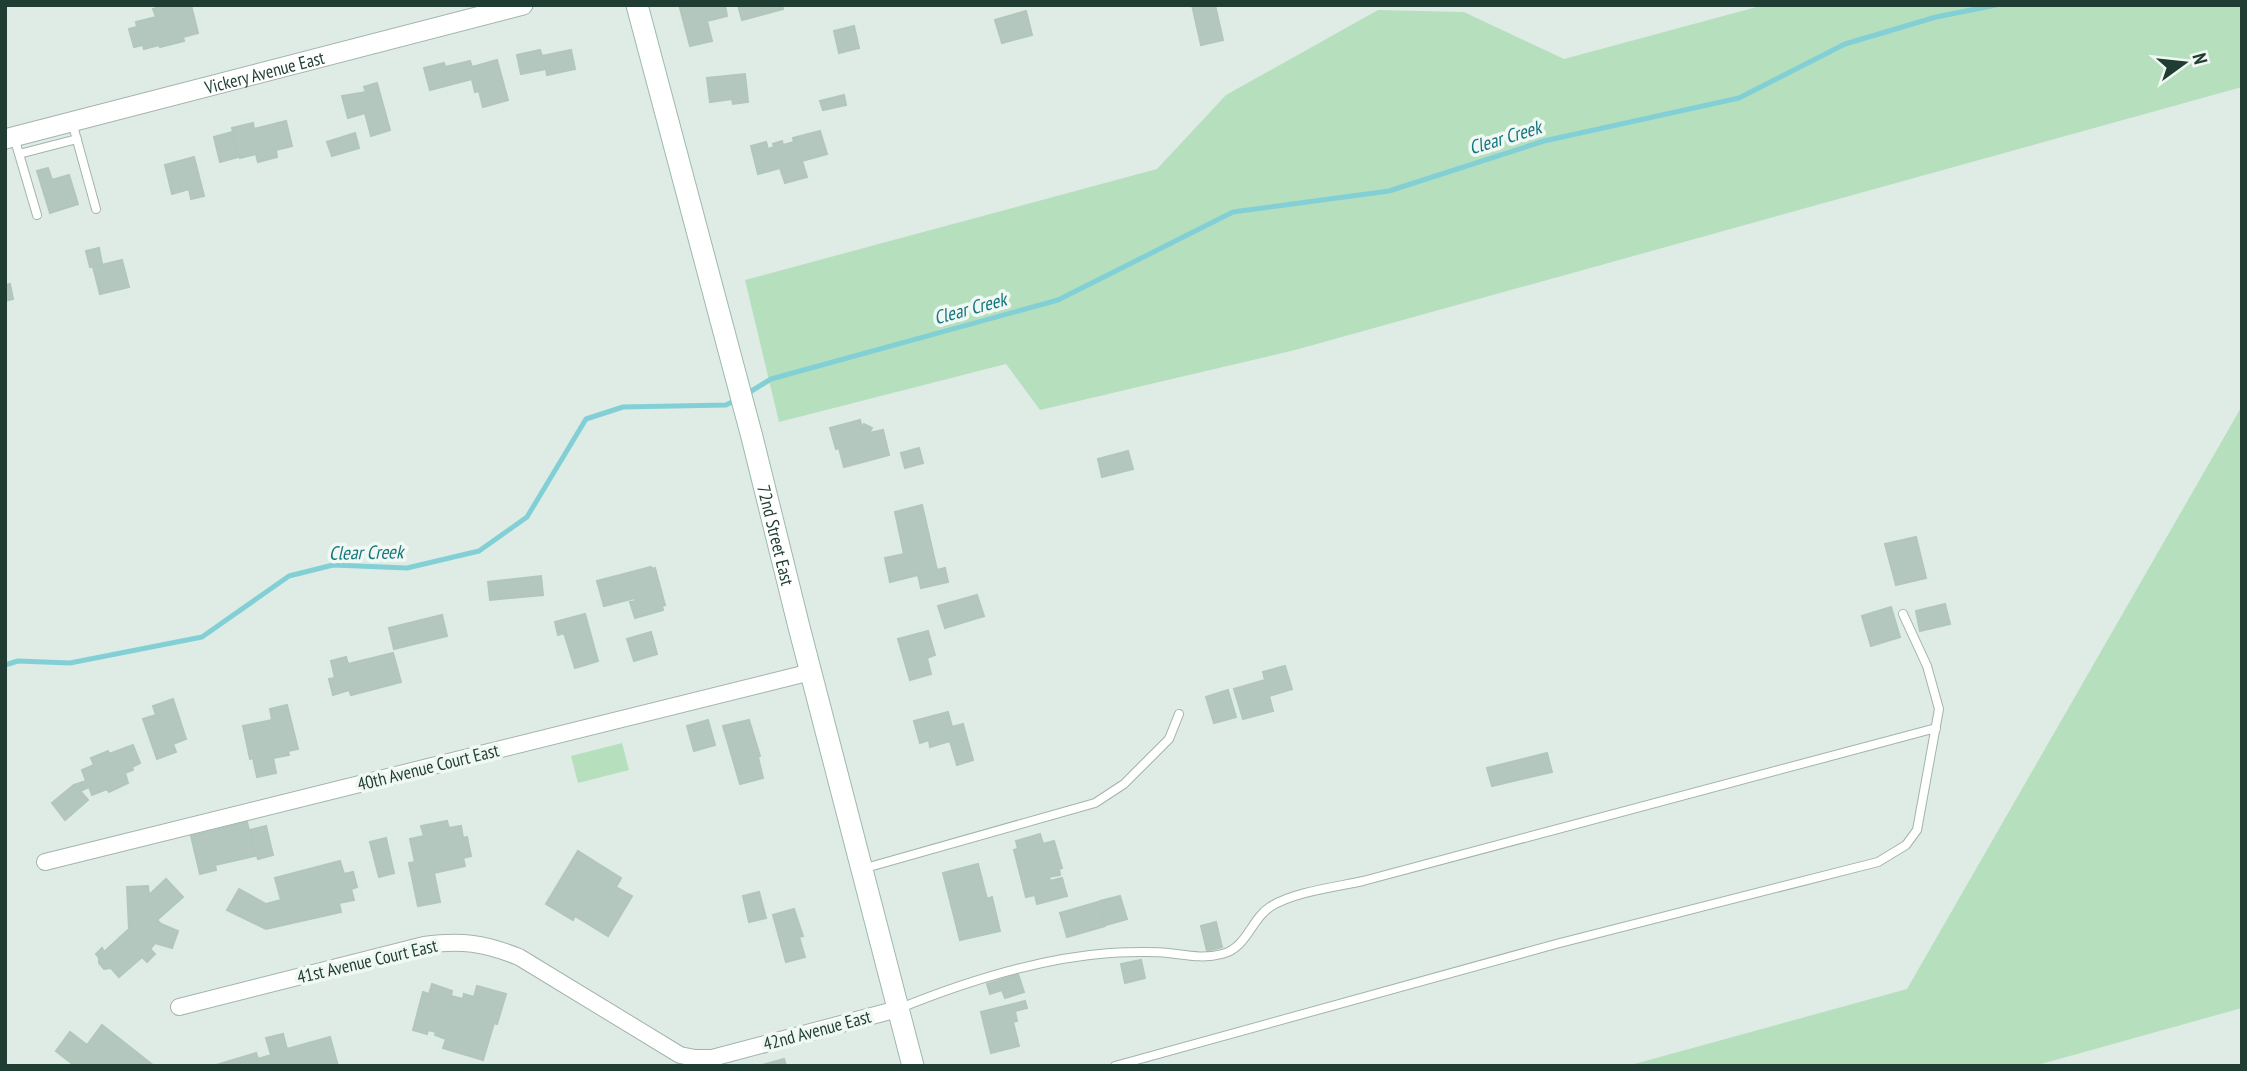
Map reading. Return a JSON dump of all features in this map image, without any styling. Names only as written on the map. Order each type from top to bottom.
[{"type":"main road","name":"72nd Street East","points":[[637,5],[730,352],[913,1066]]},
{"type":"street","name":"Vickery Avenue East","points":[[13,143],[74,131],[523,5]]},
{"type":"street","name":"40th Avenue Court East","points":[[45,862],[811,672]]},
{"type":"street","name":"41st Avenue Court East","points":[[180,1007],[424,945],[472,942],[493,946],[519,957],[680,1055],[695,1058]]},
{"type":"street","name":"42nd Avenue East","points":[[695,1058],[712,1058],[898,1009]]},
{"type":"lane","points":[[74,131],[96,209]]},
{"type":"lane","points":[[13,143],[37,215]]},
{"type":"lane","points":[[1115,1066],[1556,944],[1878,862],[1906,845],[1917,830],[1939,709],[1927,666],[1903,614]]},
{"type":"lane","points":[[862,869],[1095,803],[1124,785],[1169,739],[1179,714]]},
{"type":"lane","points":[[898,1009],[934,995],[1039,964],[1108,953],[1167,953],[1193,957],[1223,954],[1242,942],[1269,907],[1293,897],[1363,881],[1936,728]]},
{"type":"green space","points":[[1764,5],[2242,5],[2242,87],[1295,350],[1040,410],[1006,364],[779,422],[745,280],[1157,169],[1226,95],[1378,10],[1464,12],[1564,59]]},
{"type":"green space","points":[[2242,406],[2242,1008],[2034,1066],[1627,1066],[1907,989]]},
{"type":"green space","points":[[622,743],[629,770],[578,783],[571,756]]},
{"type":"building","points":[[166,5],[191,5],[198,33],[183,37],[184,41],[160,47],[134,47],[129,29],[137,27],[136,22],[156,17],[153,9]]},
{"type":"building","points":[[692,5],[725,5],[727,16],[707,21],[712,41],[690,46],[680,8]]},
{"type":"building","points":[[738,5],[782,5],[783,9],[742,20]]},
{"type":"building","points":[[1192,5],[1215,5],[1223,40],[1201,45]]},
{"type":"building","points":[[1026,11],[1032,35],[1002,43],[995,20]]},
{"type":"building","points":[[854,26],[859,48],[839,53],[834,31]]},
{"type":"building","points":[[540,50],[542,56],[571,50],[575,69],[547,75],[546,69],[521,74],[517,55]]},
{"type":"building","points":[[497,60],[508,100],[483,107],[479,91],[475,92],[472,79],[430,90],[424,68],[444,63],[445,67],[470,61],[472,67]]},
{"type":"building","points":[[745,74],[748,102],[733,104],[732,99],[710,102],[707,78]]},
{"type":"building","points":[[377,83],[390,130],[371,136],[365,113],[348,118],[342,96],[366,92],[364,87]]},
{"type":"building","points":[[844,95],[846,105],[823,110],[820,101]]},
{"type":"building","points":[[286,121],[292,146],[276,150],[277,157],[258,162],[256,154],[240,158],[232,128],[253,123],[254,129]]},
{"type":"building","points":[[820,131],[827,154],[802,161],[807,177],[785,183],[780,168],[758,174],[751,146],[766,142],[768,149],[774,147],[773,144],[782,141],[783,145],[794,142],[793,138]]},
{"type":"building","points":[[232,132],[238,157],[220,162],[214,137]]},
{"type":"building","points":[[355,133],[359,148],[332,156],[327,142]]},
{"type":"building","points":[[194,157],[204,196],[191,199],[189,189],[172,194],[165,165]]},
{"type":"building","points":[[48,168],[52,180],[69,175],[78,204],[50,213],[37,171]]},
{"type":"building","points":[[99,248],[102,264],[90,267],[86,251]]},
{"type":"building","points":[[122,260],[129,287],[100,294],[93,267]]},
{"type":"building","points":[[10,284],[13,299],[5,301],[5,285]]},
{"type":"building","points":[[860,420],[862,428],[864,424],[872,428],[869,433],[883,430],[889,455],[844,467],[830,428]]},
{"type":"building","points":[[919,448],[923,463],[905,468],[901,453]]},
{"type":"building","points":[[1128,451],[1133,469],[1102,477],[1098,459]]},
{"type":"building","points":[[922,505],[937,570],[945,568],[948,582],[921,588],[918,575],[890,582],[885,558],[904,554],[895,512]]},
{"type":"building","points":[[1916,537],[1926,578],[1896,585],[1885,544]]},
{"type":"building","points":[[655,568],[665,605],[662,606],[663,610],[635,618],[630,602],[636,601],[635,598],[604,606],[597,581]]},
{"type":"building","points":[[541,576],[543,595],[490,600],[488,582]]},
{"type":"building","points":[[977,595],[984,616],[945,628],[938,606]]},
{"type":"building","points":[[1945,604],[1950,624],[1920,631],[1916,611]]},
{"type":"building","points":[[1891,607],[1900,637],[1871,646],[1862,616]]},
{"type":"building","points":[[585,614],[598,661],[575,668],[564,633],[558,635],[555,622]]},
{"type":"building","points":[[442,615],[447,636],[394,649],[389,628]]},
{"type":"building","points":[[928,631],[935,655],[927,658],[931,674],[910,680],[898,639]]},
{"type":"building","points":[[651,632],[657,654],[634,661],[627,639]]},
{"type":"building","points":[[393,653],[401,682],[351,695],[349,690],[333,695],[329,679],[335,678],[331,661],[346,657],[348,664]]},
{"type":"building","points":[[1285,666],[1292,689],[1269,696],[1273,711],[1243,719],[1234,689],[1265,680],[1263,672]]},
{"type":"building","points":[[1228,690],[1236,717],[1214,723],[1206,697]]},
{"type":"building","points":[[173,699],[186,739],[173,744],[176,752],[157,759],[143,719],[156,715],[153,706]]},
{"type":"building","points":[[287,705],[298,749],[288,751],[289,755],[273,758],[276,773],[257,777],[243,726],[272,720],[270,709]]},
{"type":"building","points":[[948,712],[952,727],[963,724],[973,760],[957,765],[950,741],[930,747],[929,740],[920,743],[914,721]]},
{"type":"building","points":[[708,720],[715,745],[694,751],[687,726]]},
{"type":"building","points":[[749,720],[760,756],[758,757],[763,778],[740,784],[723,726]]},
{"type":"building","points":[[133,745],[140,763],[125,773],[128,783],[109,792],[107,789],[92,795],[89,787],[80,791],[88,800],[65,820],[52,803],[74,785],[86,781],[82,770],[94,765],[91,758]]},
{"type":"building","points":[[1547,753],[1552,772],[1492,786],[1487,768]]},
{"type":"building","points":[[447,821],[449,828],[461,826],[463,838],[467,837],[471,856],[463,858],[465,866],[434,873],[440,902],[418,906],[409,863],[415,862],[410,839],[424,836],[421,826]]},
{"type":"building","points":[[247,822],[255,856],[215,865],[216,870],[200,874],[191,836]]},
{"type":"building","points":[[266,826],[273,855],[258,859],[250,830]]},
{"type":"building","points":[[1040,834],[1043,844],[1054,841],[1062,868],[1059,869],[1060,875],[1049,877],[1050,881],[1062,878],[1067,896],[1037,904],[1035,895],[1026,897],[1014,850],[1018,849],[1016,841]]},
{"type":"building","points":[[386,838],[394,873],[379,877],[370,842]]},
{"type":"building","points":[[578,851],[621,878],[616,887],[632,896],[608,936],[575,916],[573,920],[546,904]]},
{"type":"building","points":[[340,861],[344,874],[353,872],[357,887],[351,889],[354,900],[339,903],[341,912],[266,929],[227,910],[239,889],[266,904],[281,900],[275,878]]},
{"type":"building","points":[[978,864],[987,899],[992,897],[1000,931],[960,940],[943,873]]},
{"type":"building","points":[[166,879],[183,897],[157,920],[178,931],[172,948],[155,943],[150,949],[155,954],[147,962],[142,957],[119,977],[111,968],[104,969],[96,954],[102,948],[104,952],[129,929],[127,887],[148,886],[149,895]]},
{"type":"building","points":[[759,892],[766,918],[749,922],[743,896]]},
{"type":"building","points":[[1120,896],[1127,919],[1106,925],[1100,901]]},
{"type":"building","points":[[1098,902],[1105,926],[1067,937],[1060,913]]},
{"type":"building","points":[[794,909],[803,936],[799,937],[805,957],[786,962],[773,915]]},
{"type":"building","points":[[1216,922],[1222,947],[1207,951],[1201,926]]},
{"type":"building","points":[[1141,960],[1145,978],[1125,983],[1121,964]]},
{"type":"building","points":[[1018,974],[1024,992],[1005,998],[1002,990],[990,994],[987,984]]},
{"type":"building","points":[[432,984],[452,991],[451,996],[463,999],[464,994],[474,997],[477,986],[506,994],[483,1060],[443,1048],[446,1039],[435,1035],[436,1032],[428,1030],[427,1034],[413,1030],[423,992],[429,994]]},
{"type":"building","points":[[1025,1001],[1027,1008],[1015,1011],[1017,1021],[1013,1022],[1019,1046],[991,1053],[981,1012]]},
{"type":"building","points":[[102,1025],[154,1066],[75,1066],[56,1051],[70,1032],[87,1045]]},
{"type":"building","points":[[283,1034],[287,1049],[330,1037],[338,1066],[213,1066],[256,1053],[258,1059],[271,1055],[266,1038]]},
{"type":"building","points":[[784,1059],[786,1066],[762,1066],[762,1065]]},
{"type":"waterway","name":"Clear Creek","points":[[745,395],[771,379],[1058,300],[1233,212],[1389,191],[1544,141],[1739,98],[1845,44],[1936,17],[1996,5]]},
{"type":"waterway","name":"Clear Creek","points":[[5,665],[18,661],[70,663],[202,637],[289,576],[333,565],[407,568],[479,551],[527,517],[586,419],[623,407],[726,405],[736,400]]}]
